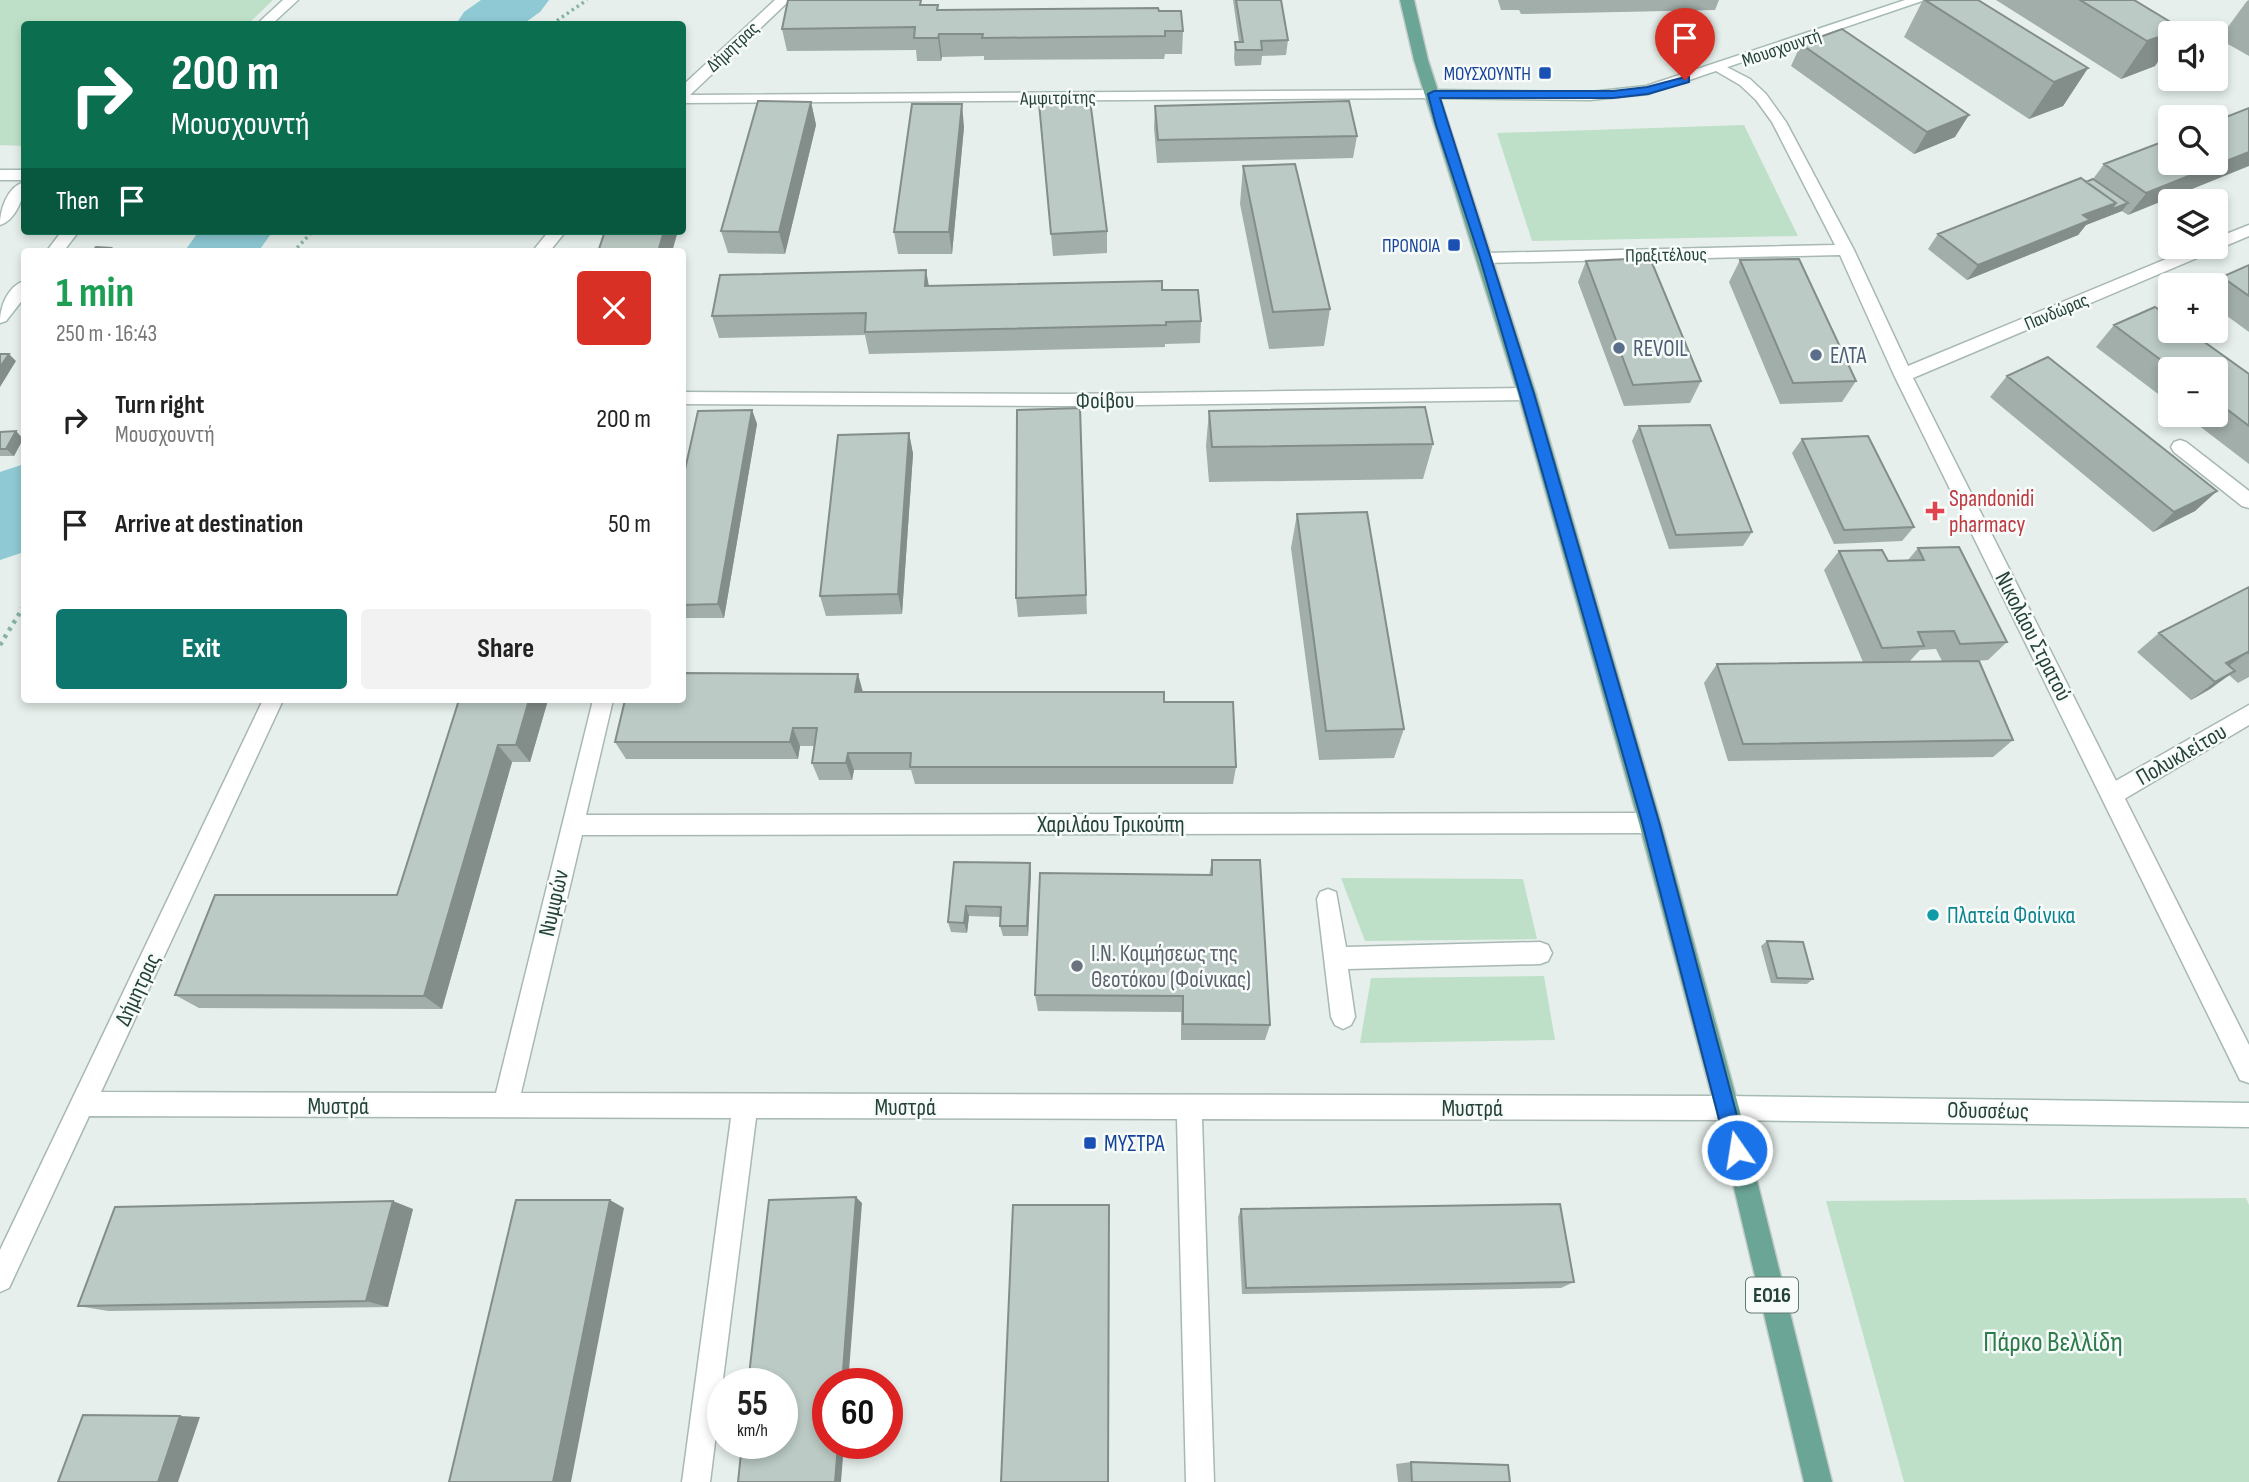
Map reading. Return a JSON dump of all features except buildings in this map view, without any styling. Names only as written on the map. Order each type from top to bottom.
[{"type":"main road","name":"ΕΟ16","points":[[1407,0],[1421,60],[1434,94],[1441,125],[1486,258],[1527,394],[1650,822],[1727,1108],[1818,1482]]},
{"type":"street","points":[[267,21],[291,0]]},
{"type":"street","name":"Δήμητρας","points":[[686,90],[783,0]]},
{"type":"street","name":"Μουσχουντή","points":[[1434,94],[1630,93],[1667,86],[1916,0]]},
{"type":"street","name":"Νικολάου Στρατού","points":[[1721,68],[1745,82],[1779,122],[1846,250],[1903,375],[2249,1071]]},
{"type":"street","name":"Αμφιτρίτης","points":[[686,99],[1434,94]]},
{"type":"street","points":[[0,175],[21,175]]},
{"type":"street","points":[[0,220],[21,191]]},
{"type":"street","points":[[2228,239],[2249,230]]},
{"type":"street","name":"Πραξιτέλους","points":[[1486,258],[1846,250]]},
{"type":"street","name":"Πανδώρας","points":[[1903,375],[2180,259]]},
{"type":"street","points":[[0,317],[21,291]]},
{"type":"street","name":"Φοίβου","points":[[686,398],[1064,400],[1527,394]]},
{"type":"street","points":[[2180,447],[2249,501]]},
{"type":"street","name":"Δήμητρας","points":[[0,1279],[272,703]]},
{"type":"street","name":"Νυμφών","points":[[505,1107],[602,703]]},
{"type":"street","name":"Πολυκλείτου","points":[[2113,794],[2249,714]]},
{"type":"street","name":"Χαριλάου Τρικούπη","points":[[572,825],[1650,822]]},
{"type":"street","points":[[1328,899],[1343,1017]]},
{"type":"street","points":[[1335,958],[1540,953]]},
{"type":"street","name":"Μυστρά","points":[[83,1104],[1727,1108]]},
{"type":"street","points":[[696,1482],[745,1106]]},
{"type":"street","points":[[1189,1108],[1200,1482]]},
{"type":"street","name":"Οδυσσέως","points":[[1727,1108],[2249,1115]]},
{"type":"path","points":[[556,21],[587,0]]},
{"type":"path","points":[[297,248],[309,235]]},
{"type":"path","points":[[0,645],[21,611]]},
{"type":"green space","points":[[0,0],[273,0],[251,21],[21,21],[21,146],[0,145]]},
{"type":"green space","points":[[1744,125],[1798,236],[1532,241],[1497,133]]},
{"type":"green space","points":[[1341,878],[1523,879],[1537,939],[1365,941]]},
{"type":"green space","points":[[1544,976],[1555,1040],[1360,1043],[1371,978]]},
{"type":"green space","name":"Πάρκο Βελλίδη","points":[[2246,1198],[2249,1205],[2249,1482],[1904,1482],[1826,1201]]},
{"type":"waterway","points":[[489,21],[520,0]]},
{"type":"waterway","points":[[222,248],[235,235]]},
{"type":"waterway","points":[[0,529],[21,498]]},
{"type":"place","name":"ΜΟΥΣΧΟΥΝΤΗ","points":[[1545,73]]},
{"type":"place","name":"ΠΡΟΝΟΙΑ","points":[[1454,245]]},
{"type":"place","name":"REVOIL","points":[[1619,348]]},
{"type":"place","name":"ΕΛΤΑ","points":[[1816,355]]},
{"type":"place","name":"Spandonidi pharmacy","points":[[1935,511]]},
{"type":"place","name":"Πλατεία Φοίνικα","points":[[1933,915]]},
{"type":"place","name":"Ι.Ν. Κοιμήσεως της Θεοτόκου (Φοίνικας)","points":[[1077,966]]},
{"type":"place","name":"ΜΥΣΤΡΑ","points":[[1090,1143]]},
{"type":"route","points":[[1685,80],[1648,90],[1590,96],[1434,94],[1441,125],[1486,258],[1527,394],[1650,822],[1737,1150]]}]
